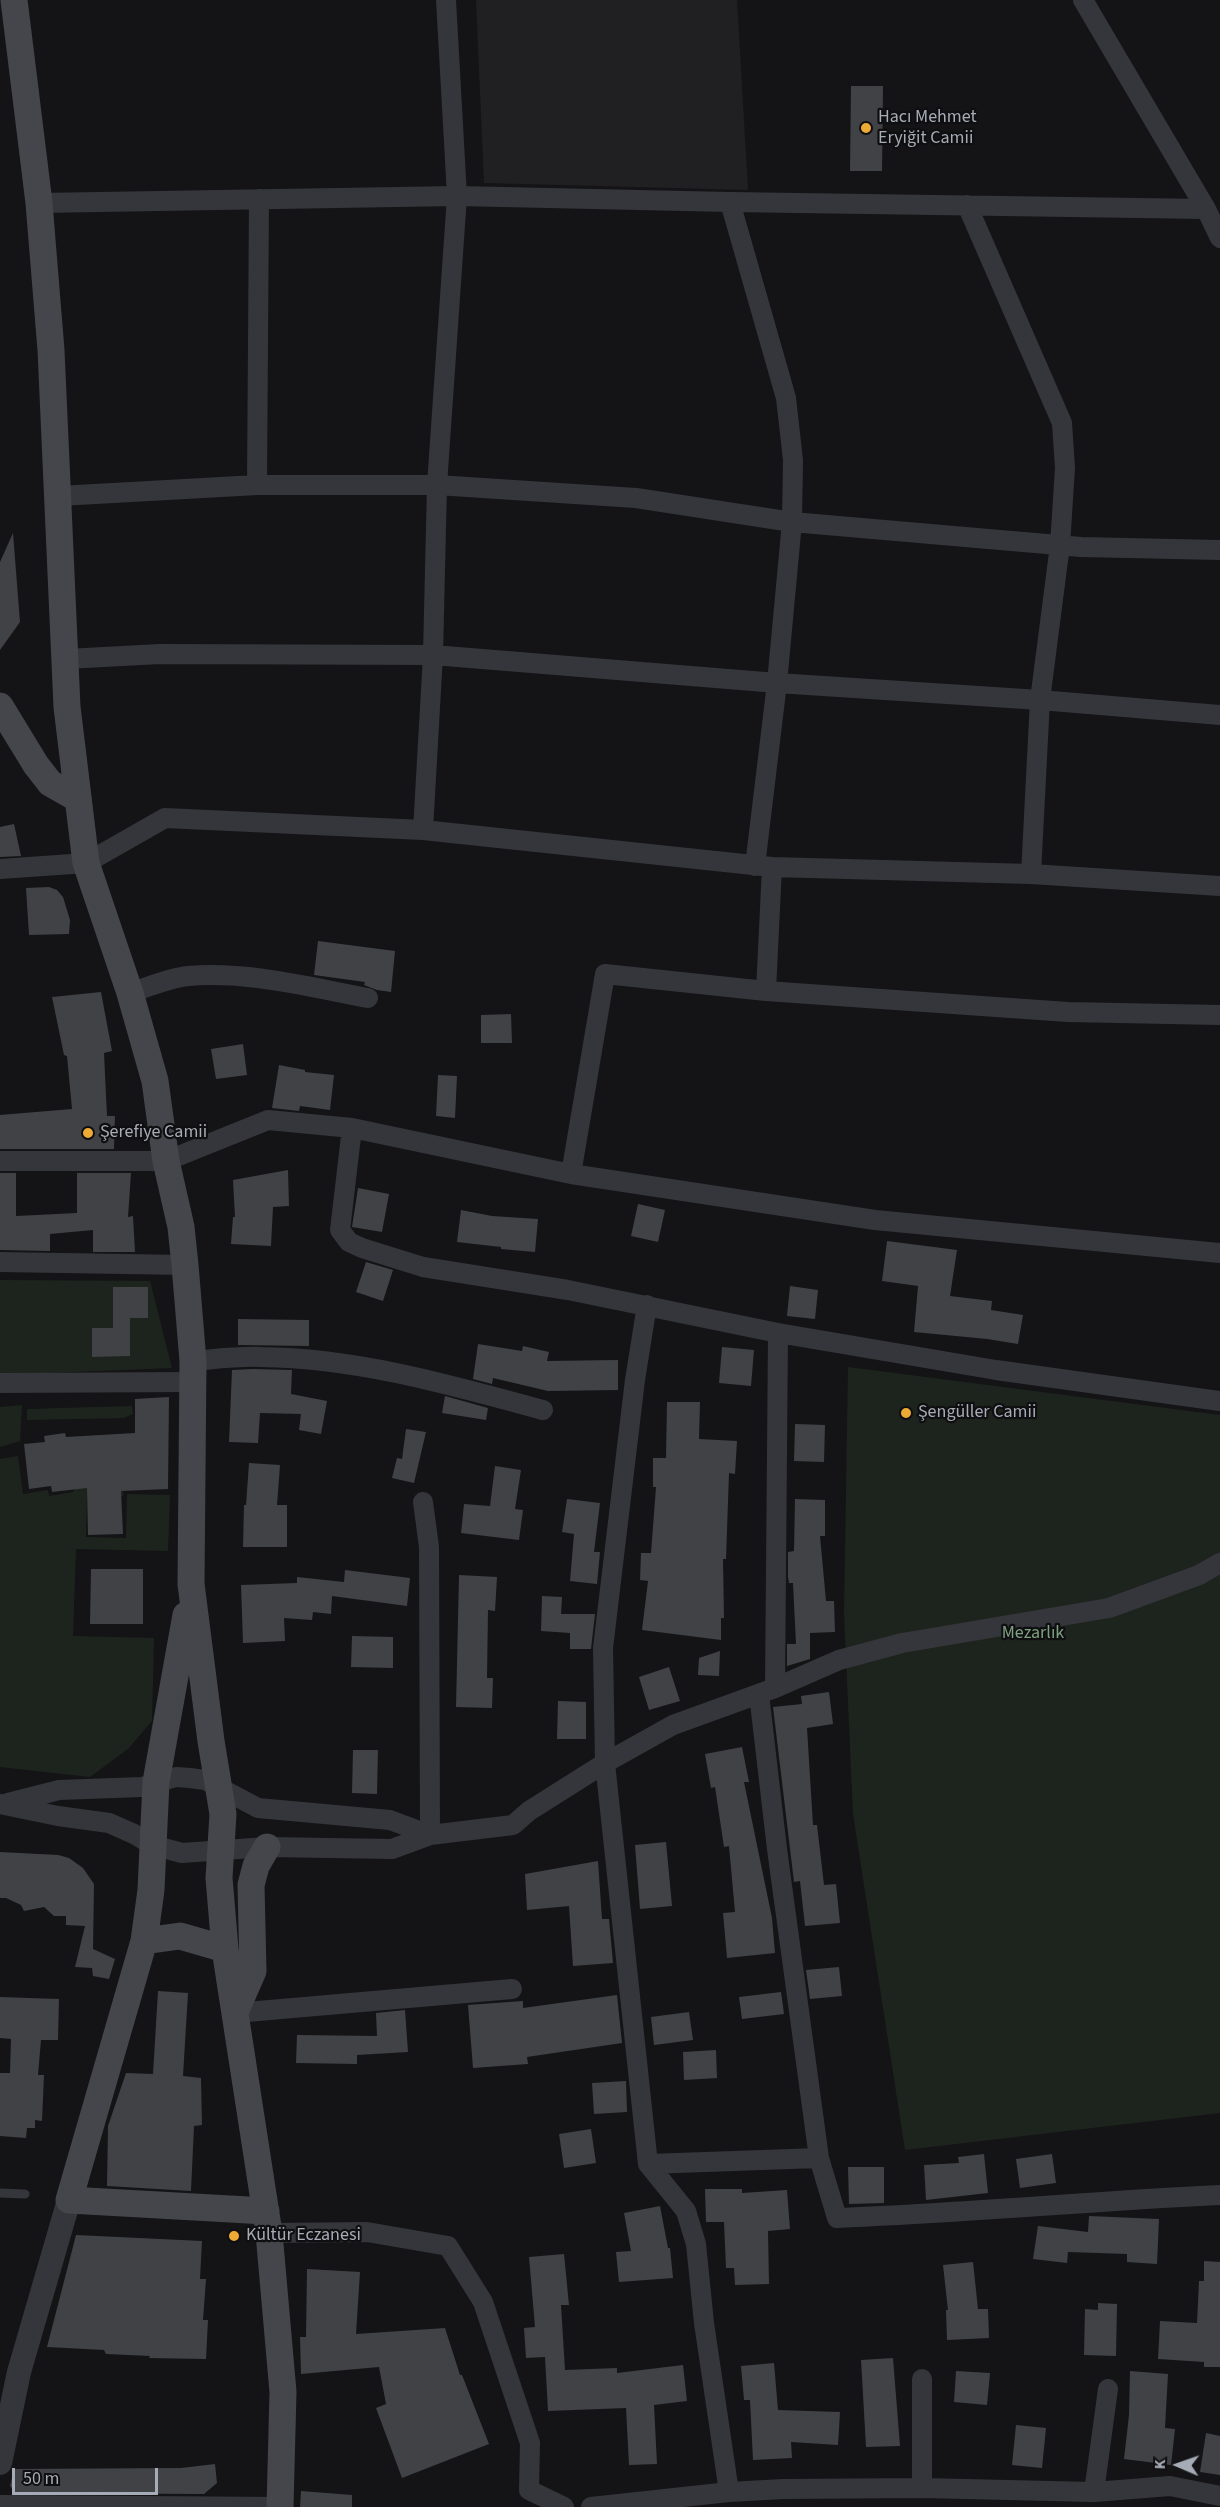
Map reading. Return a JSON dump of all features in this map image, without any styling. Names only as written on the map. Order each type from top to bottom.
[{"type":"main road","points":[[14,0],[39,203],[51,350],[67,708],[86,863],[130,993],[155,1081],[166,1161],[181,1227],[185,1264],[193,1371],[191,1584],[210,1741],[220,1788],[223,1830],[219,1878],[225,1949],[268,2222],[283,2392],[280,2507]]},
{"type":"main road","points":[[0,706],[36,765],[50,783],[78,799]]},
{"type":"main road","points":[[191,1584],[156,1782],[151,1890],[144,1941],[69,2200],[268,2222]]},
{"type":"main road","points":[[235,2013],[253,1971],[251,1886],[256,1866],[267,1847]]},
{"type":"main road","points":[[144,1941],[180,1936],[225,1949]]},
{"type":"street","points":[[423,830],[433,655],[437,485],[457,196],[446,0]]},
{"type":"street","points":[[1083,0],[1206,208],[1220,238]]},
{"type":"street","points":[[39,203],[457,196],[1206,208]]},
{"type":"street","points":[[257,485],[259,199]]},
{"type":"street","points":[[730,202],[786,398],[794,460],[792,522],[777,683],[764,866],[766,991]]},
{"type":"street","points":[[967,204],[1062,423],[1065,468],[1060,545],[1040,700],[1031,874]]},
{"type":"street","points":[[59,496],[257,485],[437,485],[636,498],[792,522],[1060,545],[1220,550]]},
{"type":"street","points":[[66,659],[160,654],[433,655],[1220,715]]},
{"type":"street","points":[[0,869],[86,863],[165,818],[423,830],[764,866],[1031,874],[1220,886]]},
{"type":"street","points":[[571,1174],[605,974],[766,991],[1068,1012],[1220,1015]]},
{"type":"street","points":[[130,993],[186,976],[224,975],[291,983],[368,998]]},
{"type":"street","points":[[0,1161],[166,1161],[268,1120],[352,1128],[571,1174],[875,1220],[1220,1253]]},
{"type":"street","points":[[352,1128],[340,1230],[349,1242],[423,1267],[647,1305],[778,1333],[996,1370],[1220,1401]]},
{"type":"street","points":[[0,1262],[185,1264]]},
{"type":"street","points":[[647,1305],[635,1380],[603,1648],[605,1763],[648,2164],[686,2211],[696,2244],[704,2323],[729,2492]]},
{"type":"street","points":[[778,1333],[767,1691],[777,1849],[819,2158],[837,2217],[929,2214],[1100,2200],[1220,2195]]},
{"type":"street","points":[[0,1383],[193,1371],[261,1357],[360,1366],[447,1384],[543,1410]]},
{"type":"street","points":[[423,1502],[429,1547],[430,1835]]},
{"type":"street","points":[[3,1804],[58,1816],[109,1823],[152,1845],[182,1853],[267,1847],[392,1849],[430,1835],[513,1825],[530,1811],[605,1763],[673,1725],[767,1691],[839,1660],[902,1643],[1109,1608],[1199,1575],[1220,1563]]},
{"type":"street","points":[[3,1804],[59,1790],[142,1787],[176,1777],[190,1778],[205,1780],[258,1808],[390,1820],[430,1835]]},
{"type":"street","points":[[235,2013],[512,1989]]},
{"type":"street","points":[[648,2164],[819,2158]]},
{"type":"street","points":[[0,2463],[19,2372],[69,2200]]},
{"type":"street","points":[[268,2222],[367,2232],[448,2246],[483,2302],[530,2443],[530,2499],[564,2507]]},
{"type":"street","points":[[922,2379],[922,2488]]},
{"type":"street","points":[[1094,2492],[1108,2389]]},
{"type":"street","points":[[591,2507],[729,2492],[922,2488],[1094,2492],[1170,2486],[1220,2496]]},
{"type":"street","points":[[0,2505],[280,2507]]},
{"type":"lane","points":[[0,2193],[25,2194]]},
{"type":"shaded area","points":[[476,0],[737,0],[748,190],[484,183]]},
{"type":"green space","points":[[0,1280],[150,1281],[172,1368],[0,1375]]},
{"type":"green space","name":"Mezarlık","points":[[848,1367],[1220,1415],[1220,2113],[905,2150],[853,1814],[844,1613]]},
{"type":"green space","points":[[22,1405],[20,1441],[0,1447],[0,1407]]},
{"type":"green space","points":[[132,1406],[133,1414],[124,1418],[27,1420],[27,1409]]},
{"type":"green space","points":[[18,1456],[23,1494],[48,1490],[49,1496],[73,1492],[82,1480],[124,1470],[123,1496],[87,1495],[86,1537],[126,1538],[127,1494],[170,1495],[168,1551],[76,1549],[73,1636],[154,1638],[152,1721],[128,1749],[90,1777],[0,1767],[0,1459]]},
{"type":"building","name":"Hacı Mehmet Eryiğit Camii","points":[[851,86],[883,86],[882,171],[850,171]]},
{"type":"building","points":[[13,533],[20,622],[0,650],[0,562]]},
{"type":"building","points":[[14,824],[21,856],[0,857],[0,827]]},
{"type":"building","points":[[49,887],[57,890],[63,897],[70,920],[69,934],[29,935],[26,888]]},
{"type":"building","points":[[318,941],[395,951],[391,992],[364,985],[365,982],[314,975]]},
{"type":"building","points":[[101,992],[112,1051],[104,1053],[107,1116],[115,1116],[114,1149],[0,1149],[0,1115],[72,1109],[67,1056],[64,1055],[52,997]]},
{"type":"building","points":[[511,1014],[512,1043],[481,1043],[481,1015]]},
{"type":"building","points":[[243,1044],[247,1075],[216,1079],[211,1049]]},
{"type":"building","points":[[279,1065],[305,1070],[305,1072],[334,1075],[330,1110],[300,1106],[299,1111],[272,1108]]},
{"type":"building","points":[[438,1075],[457,1076],[455,1118],[436,1116]]},
{"type":"building","points":[[288,1170],[289,1206],[273,1207],[271,1246],[231,1244],[233,1217],[235,1217],[233,1180]]},
{"type":"building","points":[[0,1173],[16,1173],[16,1216],[77,1213],[77,1173],[131,1173],[128,1217],[133,1216],[135,1252],[93,1252],[93,1230],[50,1234],[50,1251],[0,1250]]},
{"type":"building","points":[[358,1188],[389,1194],[382,1232],[352,1227]]},
{"type":"building","points":[[638,1204],[665,1210],[658,1242],[631,1236]]},
{"type":"building","points":[[461,1210],[492,1216],[538,1219],[535,1252],[457,1242]]},
{"type":"building","points":[[887,1241],[957,1250],[950,1296],[992,1301],[991,1310],[1023,1315],[1018,1344],[914,1332],[918,1286],[882,1281]]},
{"type":"building","points":[[366,1262],[393,1270],[383,1301],[356,1292]]},
{"type":"building","points":[[790,1286],[818,1290],[815,1319],[787,1316]]},
{"type":"building","points":[[113,1287],[148,1287],[148,1318],[130,1318],[130,1356],[92,1357],[92,1328],[113,1328]]},
{"type":"building","points":[[238,1319],[309,1320],[309,1346],[238,1345]]},
{"type":"building","points":[[478,1344],[522,1351],[523,1346],[549,1352],[547,1361],[618,1360],[618,1390],[548,1391],[493,1378],[492,1384],[473,1379]]},
{"type":"building","points":[[722,1347],[754,1350],[751,1386],[719,1383]]},
{"type":"building","points":[[232,1370],[292,1370],[291,1394],[327,1401],[321,1434],[299,1430],[301,1414],[260,1413],[258,1443],[229,1442]]},
{"type":"building","points":[[445,1396],[488,1408],[486,1420],[442,1413]]},
{"type":"building","points":[[169,1397],[168,1489],[121,1491],[123,1534],[88,1535],[87,1488],[52,1492],[51,1486],[29,1489],[24,1444],[45,1442],[44,1436],[65,1433],[66,1437],[135,1433],[135,1399]]},
{"type":"building","points":[[667,1402],[700,1402],[699,1439],[737,1441],[735,1474],[729,1473],[726,1559],[723,1559],[724,1618],[721,1618],[721,1640],[642,1630],[648,1581],[640,1580],[641,1553],[651,1553],[656,1487],[653,1487],[653,1458],[666,1458]]},
{"type":"building","points":[[795,1424],[825,1425],[824,1462],[794,1461]]},
{"type":"building","points":[[406,1429],[426,1432],[414,1483],[392,1478],[397,1458],[402,1459]]},
{"type":"building","points":[[249,1463],[280,1465],[277,1505],[287,1505],[287,1547],[243,1547],[244,1505],[246,1505]]},
{"type":"building","points":[[495,1466],[521,1470],[515,1509],[523,1510],[519,1540],[461,1533],[464,1504],[490,1506]]},
{"type":"building","points":[[567,1499],[600,1503],[594,1552],[600,1552],[597,1584],[570,1581],[574,1534],[562,1532]]},
{"type":"building","points":[[795,1499],[825,1500],[825,1536],[820,1536],[826,1601],[834,1601],[835,1632],[810,1633],[810,1659],[787,1666],[787,1644],[796,1644],[793,1583],[789,1583],[788,1577],[788,1552],[794,1551]]},
{"type":"building","points":[[91,1569],[143,1569],[143,1624],[90,1624]]},
{"type":"building","points":[[345,1570],[410,1578],[407,1606],[332,1596],[331,1614],[313,1612],[312,1620],[284,1618],[285,1641],[243,1643],[241,1585],[297,1583],[297,1577],[344,1582]]},
{"type":"building","points":[[459,1575],[497,1577],[495,1611],[488,1610],[487,1678],[493,1678],[492,1708],[456,1707]]},
{"type":"building","points":[[542,1596],[562,1597],[561,1614],[595,1614],[591,1649],[570,1649],[570,1633],[541,1631]]},
{"type":"building","points":[[352,1636],[393,1637],[393,1668],[351,1667]]},
{"type":"building","points":[[720,1651],[719,1676],[698,1675],[699,1658]]},
{"type":"building","points":[[669,1667],[680,1701],[649,1710],[639,1677]]},
{"type":"building","points":[[829,1692],[833,1724],[807,1728],[813,1825],[817,1825],[824,1885],[836,1884],[840,1923],[805,1926],[800,1881],[794,1882],[773,1707],[802,1704],[801,1696]]},
{"type":"building","points":[[558,1701],[586,1702],[586,1739],[557,1739]]},
{"type":"building","points":[[742,1747],[749,1782],[744,1782],[772,1918],[775,1953],[727,1958],[723,1913],[735,1912],[729,1846],[724,1847],[715,1787],[711,1788],[705,1754]]},
{"type":"building","points":[[353,1750],[378,1750],[377,1794],[352,1793]]},
{"type":"building","points":[[666,1842],[672,1906],[640,1909],[635,1845]]},
{"type":"building","points":[[0,1852],[58,1855],[69,1858],[83,1868],[94,1884],[93,1949],[115,1959],[109,1979],[93,1976],[92,1968],[75,1967],[85,1926],[66,1925],[66,1916],[54,1916],[44,1907],[24,1911],[21,1905],[6,1898],[0,1898]]},
{"type":"building","points":[[598,1861],[602,1919],[609,1919],[613,1963],[573,1966],[569,1906],[527,1910],[525,1874]]},
{"type":"building","points":[[839,1967],[842,1996],[810,1999],[806,1970]]},
{"type":"building","points":[[158,1991],[188,1993],[183,2076],[201,2078],[202,2125],[194,2126],[191,2191],[107,2186],[108,2126],[126,2073],[153,2074]]},
{"type":"building","points":[[781,1992],[784,2014],[742,2019],[739,1997]]},
{"type":"building","points":[[617,1995],[622,2043],[527,2057],[528,2064],[473,2068],[468,2005],[523,2001],[523,2008]]},
{"type":"building","points":[[0,1997],[59,1999],[58,2040],[41,2040],[38,2075],[44,2075],[42,2121],[35,2120],[35,2128],[27,2128],[26,2138],[0,2136],[0,2073],[10,2073],[11,2039],[0,2038]]},
{"type":"building","points":[[405,2010],[408,2052],[357,2055],[357,2064],[296,2063],[297,2035],[377,2036],[376,2013]]},
{"type":"building","points":[[689,2012],[693,2040],[654,2045],[651,2017]]},
{"type":"building","points":[[716,2050],[717,2078],[684,2080],[683,2052]]},
{"type":"building","points":[[626,2081],[627,2112],[594,2114],[592,2083]]},
{"type":"building","points":[[591,2129],[596,2163],[564,2168],[559,2134]]},
{"type":"building","points":[[984,2154],[988,2193],[926,2200],[924,2165],[959,2163],[958,2157]]},
{"type":"building","points":[[1052,2154],[1056,2183],[1020,2188],[1016,2159]]},
{"type":"building","points":[[848,2167],[884,2167],[884,2203],[849,2204]]},
{"type":"building","points":[[705,2189],[742,2189],[742,2193],[787,2190],[790,2229],[768,2231],[769,2284],[735,2285],[734,2268],[726,2268],[724,2222],[706,2222]]},
{"type":"building","points":[[660,2206],[668,2248],[670,2248],[673,2278],[619,2282],[616,2252],[631,2251],[624,2213]]},
{"type":"building","points":[[1089,2216],[1159,2219],[1157,2264],[1127,2262],[1127,2254],[1068,2252],[1067,2263],[1033,2259],[1038,2226],[1088,2232]]},
{"type":"building","points":[[76,2235],[202,2241],[200,2279],[206,2279],[203,2320],[208,2320],[206,2359],[149,2358],[150,2356],[106,2354],[104,2350],[47,2347]]},
{"type":"building","points":[[564,2254],[569,2305],[561,2305],[565,2370],[617,2368],[617,2373],[683,2365],[687,2401],[654,2405],[657,2464],[629,2465],[626,2408],[548,2411],[545,2357],[526,2358],[524,2328],[535,2327],[529,2257]]},
{"type":"building","points":[[1204,2261],[1220,2262],[1220,2367],[1204,2367],[1204,2362],[1158,2359],[1160,2321],[1197,2323],[1199,2281],[1204,2281]]},
{"type":"building","points":[[973,2262],[978,2309],[988,2309],[989,2338],[947,2340],[946,2310],[948,2310],[943,2265]]},
{"type":"building","points":[[307,2269],[360,2272],[356,2334],[445,2328],[460,2375],[462,2375],[489,2444],[402,2478],[376,2408],[386,2404],[379,2367],[301,2374],[300,2337],[306,2337]]},
{"type":"building","points":[[1098,2303],[1117,2304],[1116,2356],[1084,2355],[1085,2309],[1098,2310]]},
{"type":"building","points":[[893,2358],[900,2446],[866,2447],[861,2360]]},
{"type":"building","points":[[774,2363],[778,2410],[840,2412],[838,2445],[791,2442],[792,2458],[753,2460],[750,2400],[744,2400],[741,2366]]},
{"type":"building","points":[[956,2371],[990,2373],[987,2405],[954,2402]]},
{"type":"building","points":[[1130,2371],[1168,2374],[1165,2428],[1175,2429],[1171,2465],[1124,2459],[1129,2415]]},
{"type":"building","points":[[1016,2425],[1046,2428],[1042,2468],[1012,2465]]},
{"type":"building","points":[[1206,2433],[1220,2436],[1220,2475],[1200,2472]]},
{"type":"building","points":[[215,2464],[217,2483],[204,2494],[16,2493],[10,2486],[14,2469],[181,2468]]},
{"type":"building","points":[[301,2491],[352,2495],[352,2507],[300,2507]]},
{"type":"place","name":"Hacı Mehmet Eryiğit Camii","points":[[866,128]]},
{"type":"place","name":"Şerefiye Camii","points":[[88,1133]]},
{"type":"place","name":"Şengüller Camii","points":[[906,1413]]},
{"type":"place","name":"Kültür Eczanesi","points":[[234,2236]]}]
